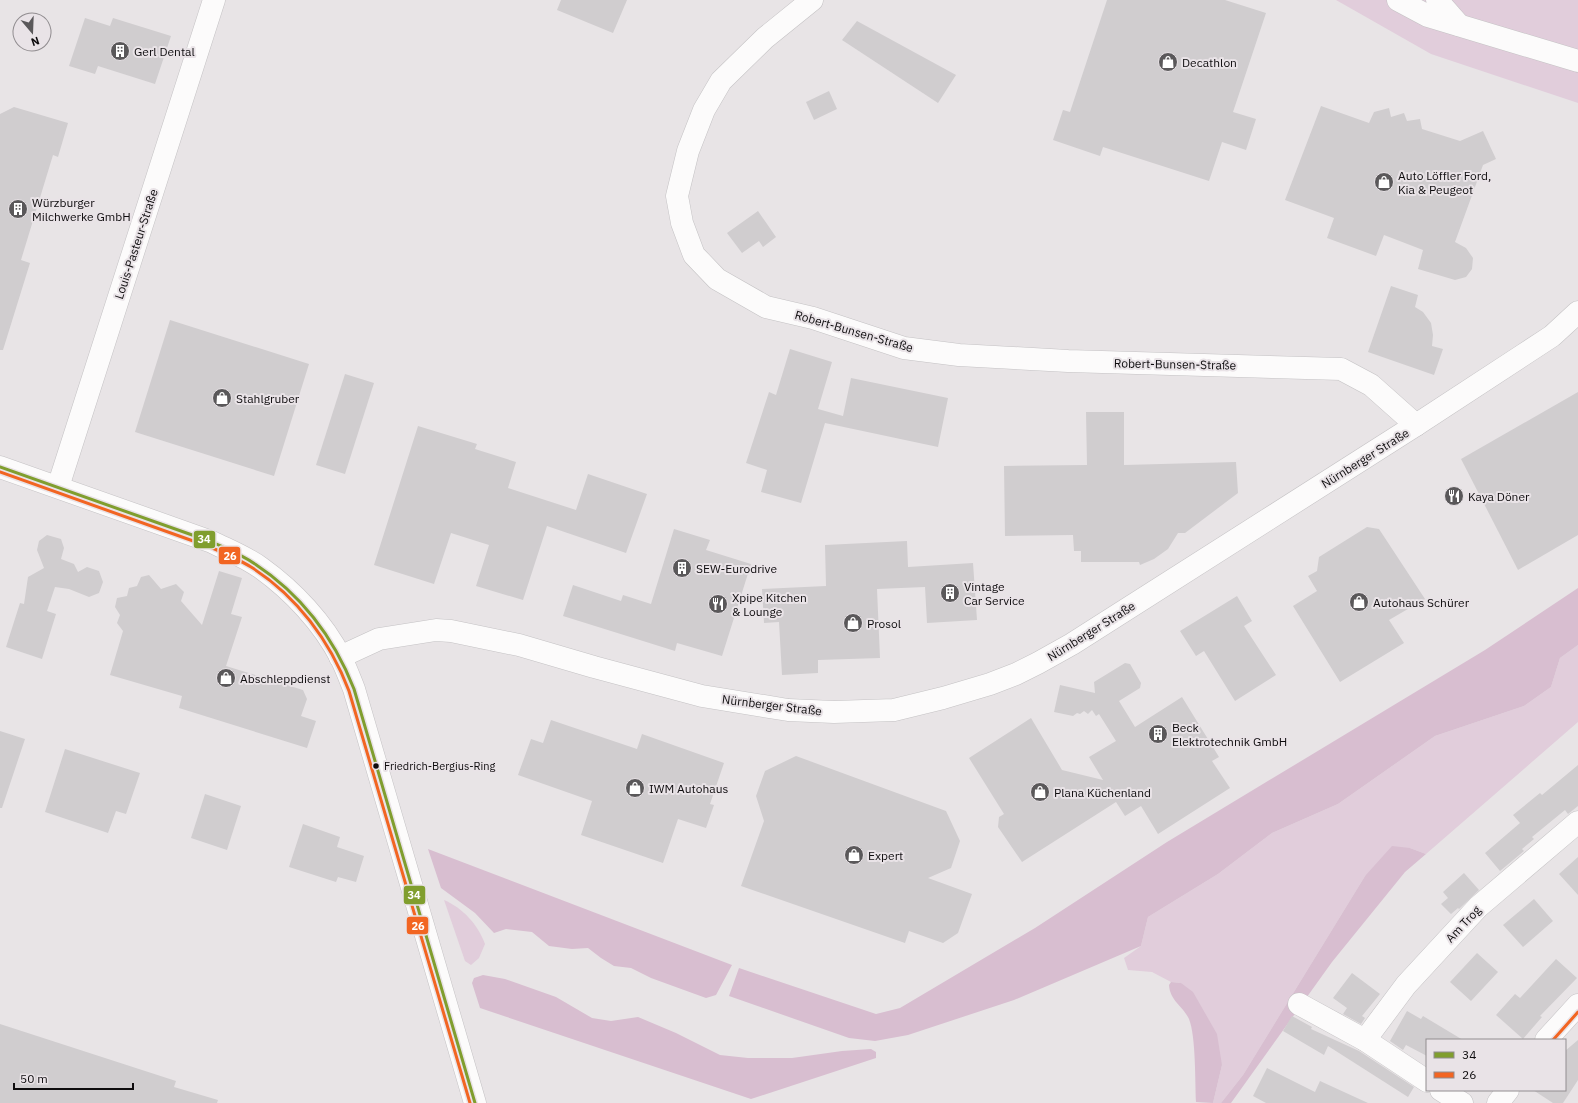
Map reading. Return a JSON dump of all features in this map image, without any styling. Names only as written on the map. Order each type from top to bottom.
[{"type":"main road","name":"Louis-Pasteur-Straße","points":[[58,487],[214,0]]},
{"type":"main road","name":"Robert-Bunsen-Straße","points":[[812,0],[765,38],[721,81],[704,110],[688,151],[677,196],[682,223],[694,255],[718,279],[766,307],[813,318],[904,348],[959,355],[1068,361],[1341,369],[1372,385],[1416,425]]},
{"type":"main road","points":[[1398,0],[1428,16],[1578,61]]},
{"type":"main road","points":[[1437,0],[1462,27]]},
{"type":"main road","name":"Nürnberger Straße","points":[[340,657],[379,640],[436,630],[451,631],[519,645],[594,667],[718,699],[796,710],[834,712],[894,710],[942,698],[990,684],[1038,663],[1072,644],[1416,425],[1552,336],[1578,312]]},
{"type":"main road","points":[[0,467],[212,542],[238,555],[260,568],[297,598],[324,632],[340,657],[354,689],[475,1103]]},
{"type":"main road","name":"Am Trog","points":[[1364,1040],[1406,985],[1478,907],[1578,822]]},
{"type":"main road","points":[[1299,1004],[1364,1040],[1426,1080]]},
{"type":"main road","points":[[1547,1039],[1578,1005]]},
{"type":"main road","points":[[1444,1091],[1462,1103]]},
{"type":"main road","points":[[1498,1103],[1507,1091]]},
{"type":"shaded area","points":[[1336,0],[1578,0],[1578,103],[1431,54]]},
{"type":"shaded area","points":[[1578,588],[1578,645],[1560,658],[1551,687],[1524,706],[1435,736],[1338,804],[1272,833],[1218,874],[1148,917],[1141,946],[1014,1000],[908,1035],[875,1041],[849,1038],[729,996],[739,968],[876,1014],[900,1008],[1035,928],[1167,842],[1485,650]]},
{"type":"shaded area","points":[[1578,645],[1578,722],[1426,854],[1410,848],[1365,876],[1243,1075],[1221,1103],[1213,1103],[1222,1065],[1181,983],[1171,982],[1152,972],[1128,970],[1124,958],[1141,946],[1148,917],[1218,874],[1272,833],[1338,804],[1435,736],[1524,706],[1551,687],[1560,658]]},
{"type":"shaded area","points":[[1392,846],[1410,848],[1426,854],[1405,872],[1332,962],[1231,1103],[1221,1103],[1243,1075],[1365,876]]},
{"type":"shaded area","points":[[428,849],[732,965],[716,995],[706,998],[651,978],[631,968],[614,966],[588,948],[572,949],[549,946],[532,932],[506,929],[494,933],[475,913],[441,888]]},
{"type":"shaded area","points":[[444,900],[451,903],[469,918],[478,930],[485,944],[479,958],[471,965],[465,961]]},
{"type":"shaded area","points":[[483,975],[505,979],[556,997],[592,1018],[611,1021],[638,1017],[676,1033],[720,1055],[748,1058],[792,1058],[842,1051],[871,1049],[876,1052],[876,1058],[751,1099],[480,1008],[472,983],[474,978]]},
{"type":"shaded area","points":[[1171,982],[1181,983],[1193,992],[1217,1034],[1222,1065],[1213,1103],[1196,1102],[1194,1048],[1191,1027],[1189,1019],[1170,991],[1169,985]]},
{"type":"building","points":[[561,0],[627,0],[613,33],[557,10]]},
{"type":"building","name":"Decathlon","points":[[1107,0],[1225,0],[1266,13],[1233,112],[1256,119],[1246,150],[1222,142],[1209,181],[1103,147],[1100,156],[1053,140],[1063,110],[1070,112]]},
{"type":"building","name":"Gerl Dental","points":[[85,18],[110,26],[113,18],[171,36],[155,84],[98,66],[95,74],[69,66]]},
{"type":"building","points":[[857,21],[956,75],[938,103],[842,40]]},
{"type":"building","points":[[829,91],[837,109],[814,120],[806,102]]},
{"type":"building","name":"Auto Löffler Ford, Kia & Peugeot","points":[[1321,106],[1369,123],[1374,112],[1389,108],[1391,117],[1404,113],[1407,121],[1420,119],[1422,129],[1460,141],[1483,131],[1496,159],[1483,165],[1455,242],[1466,248],[1473,258],[1472,269],[1466,277],[1455,280],[1418,269],[1423,250],[1384,235],[1376,256],[1327,238],[1334,218],[1285,200]]},
{"type":"building","name":"Würzburger Milchwerke GmbH","points":[[14,107],[68,123],[58,157],[53,155],[21,260],[30,263],[3,350],[0,350],[0,114]]},
{"type":"building","points":[[758,211],[776,237],[763,247],[759,241],[742,253],[727,233]]},
{"type":"building","points":[[1391,286],[1418,295],[1415,307],[1423,312],[1431,323],[1433,335],[1432,346],[1443,349],[1434,375],[1368,352]]},
{"type":"building","name":"Stahlgruber","points":[[170,320],[309,364],[274,476],[135,432]]},
{"type":"building","points":[[790,349],[832,362],[818,409],[843,416],[851,378],[948,398],[938,447],[825,423],[801,503],[761,492],[767,470],[746,463],[769,392],[776,395]]},
{"type":"building","points":[[345,374],[374,383],[345,474],[316,465]]},
{"type":"building","points":[[1578,392],[1578,535],[1518,570],[1461,459]]},
{"type":"building","points":[[1086,412],[1124,412],[1124,465],[1236,462],[1238,493],[1185,533],[1178,533],[1168,549],[1154,559],[1140,565],[1139,562],[1081,562],[1081,551],[1074,551],[1073,535],[1005,536],[1004,466],[1087,465]]},
{"type":"building","points":[[418,426],[477,444],[475,449],[516,462],[508,488],[576,510],[588,474],[647,494],[626,553],[547,526],[523,600],[476,586],[489,545],[451,533],[434,584],[374,565]]},
{"type":"building","name":"Autohaus Schürer","points":[[1367,527],[1379,529],[1425,599],[1389,620],[1404,643],[1340,682],[1293,606],[1317,591],[1308,576],[1317,571],[1319,557]]},
{"type":"building","points":[[674,529],[710,540],[706,550],[751,564],[722,656],[677,643],[675,651],[563,616],[573,585],[621,601],[623,595],[651,604]]},
{"type":"building","points":[[47,535],[61,539],[64,548],[61,559],[74,564],[78,572],[87,567],[99,571],[103,582],[99,593],[89,597],[69,589],[55,587],[47,611],[56,614],[42,659],[6,647],[20,603],[24,604],[28,577],[44,568],[37,550],[39,541]]},
{"type":"building","points":[[907,541],[908,567],[973,563],[977,620],[927,623],[925,587],[877,589],[880,658],[818,660],[818,673],[782,675],[779,622],[764,623],[762,589],[826,586],[825,545]]},
{"type":"building","points":[[219,571],[242,578],[231,614],[242,617],[226,666],[303,690],[307,699],[301,716],[316,721],[307,748],[179,708],[182,696],[110,675],[123,631],[117,623],[120,615],[115,607],[117,598],[127,596],[129,588],[137,586],[141,577],[149,575],[161,589],[176,584],[184,592],[181,601],[202,625]]},
{"type":"building","points":[[1237,596],[1252,621],[1244,626],[1276,675],[1235,701],[1204,651],[1196,656],[1180,631]]},
{"type":"building","points":[[1125,663],[1130,664],[1141,683],[1140,688],[1119,701],[1135,727],[1182,697],[1219,757],[1212,761],[1230,788],[1158,834],[1141,806],[1125,816],[1116,802],[1022,862],[998,827],[999,817],[1004,814],[969,758],[1031,718],[1062,770],[1103,780],[1089,757],[1116,741],[1099,714],[1096,716],[1092,710],[1088,714],[1084,711],[1073,716],[1054,712],[1060,685],[1095,693],[1094,682]]},
{"type":"building","name":"IWM Autohaus","points":[[551,720],[637,749],[642,734],[724,763],[710,804],[714,805],[706,828],[678,819],[663,863],[581,835],[592,801],[518,775],[531,739],[543,743]]},
{"type":"building","points":[[0,731],[25,739],[2,808],[0,808]]},
{"type":"building","points":[[65,749],[140,773],[126,814],[116,811],[108,833],[45,812]]},
{"type":"building","name":"Expert","points":[[796,756],[946,811],[960,841],[951,868],[928,878],[972,894],[958,933],[943,943],[909,931],[905,943],[741,886],[764,821],[756,796],[765,771]]},
{"type":"building","points":[[1578,765],[1578,806],[1568,814],[1565,810],[1532,837],[1534,839],[1522,849],[1524,851],[1500,871],[1485,853],[1520,823],[1513,815],[1540,793],[1542,795]]},
{"type":"building","points":[[205,794],[241,806],[227,850],[191,838]]},
{"type":"building","points":[[303,824],[340,837],[337,847],[364,856],[356,882],[338,877],[336,882],[289,867]]},
{"type":"building","points":[[1578,857],[1578,895],[1559,874]]},
{"type":"building","points":[[1464,873],[1479,890],[1459,909],[1458,908],[1451,914],[1441,904],[1448,898],[1443,892]]},
{"type":"building","points":[[1534,899],[1553,921],[1523,947],[1503,925]]},
{"type":"building","points":[[1477,953],[1498,972],[1471,1001],[1450,982]]},
{"type":"building","points":[[1556,959],[1577,978],[1540,1016],[1542,1017],[1523,1039],[1496,1015],[1515,994],[1520,998]]},
{"type":"building","points":[[1352,973],[1380,994],[1362,1016],[1365,1018],[1361,1024],[1343,1014],[1347,1008],[1333,998]]},
{"type":"building","points":[[1407,1011],[1421,1019],[1423,1016],[1461,1039],[1426,1039],[1426,1055],[1406,1045],[1403,1050],[1390,1041]]},
{"type":"building","points":[[1292,1016],[1312,1027],[1311,1029],[1359,1051],[1414,1087],[1408,1097],[1328,1046],[1324,1055],[1283,1031]]},
{"type":"building","points":[[0,1024],[176,1081],[174,1087],[218,1100],[217,1103],[0,1103]]},
{"type":"building","points":[[1578,1040],[1578,1080],[1563,1103],[1553,1103],[1535,1091],[1566,1091],[1566,1050]]},
{"type":"building","points":[[1267,1068],[1315,1092],[1320,1081],[1368,1103],[1266,1103],[1253,1096]]},
{"type":"transit line","name":"34","points":[[0,467],[212,542],[234,552],[272,576],[287,589],[315,619],[337,652],[354,689],[475,1103]]},
{"type":"transit line","name":"26","points":[[0,472],[210,547],[241,561],[268,579],[283,592],[297,606],[322,637],[349,691],[470,1103]]},
{"type":"transit line","name":"26","points":[[1554,1039],[1578,1012]]},
{"type":"place","name":"Gerl Dental","points":[[120,51]]},
{"type":"place","name":"Decathlon","points":[[1168,62]]},
{"type":"place","name":"Auto Löffler Ford, Kia & Peugeot","points":[[1384,182]]},
{"type":"place","name":"Würzburger Milchwerke GmbH","points":[[18,209]]},
{"type":"place","name":"Stahlgruber","points":[[222,398]]},
{"type":"place","name":"Kaya Döner","points":[[1454,496]]},
{"type":"place","name":"SEW-Eurodrive","points":[[682,568]]},
{"type":"place","name":"Vintage Car Service","points":[[950,593]]},
{"type":"place","name":"Autohaus Schürer","points":[[1359,602]]},
{"type":"place","name":"Xpipe Kitchen & Lounge","points":[[718,604]]},
{"type":"place","name":"Prosol","points":[[853,623]]},
{"type":"place","name":"Abschleppdienst","points":[[226,678]]},
{"type":"place","name":"Beck Elektrotechnik GmbH","points":[[1158,734]]},
{"type":"place","name":"Friedrich-Bergius-Ring","points":[[376,766]]},
{"type":"place","name":"IWM Autohaus","points":[[635,788]]},
{"type":"place","name":"Plana Küchenland","points":[[1040,792]]},
{"type":"place","name":"Expert","points":[[854,855]]}]
